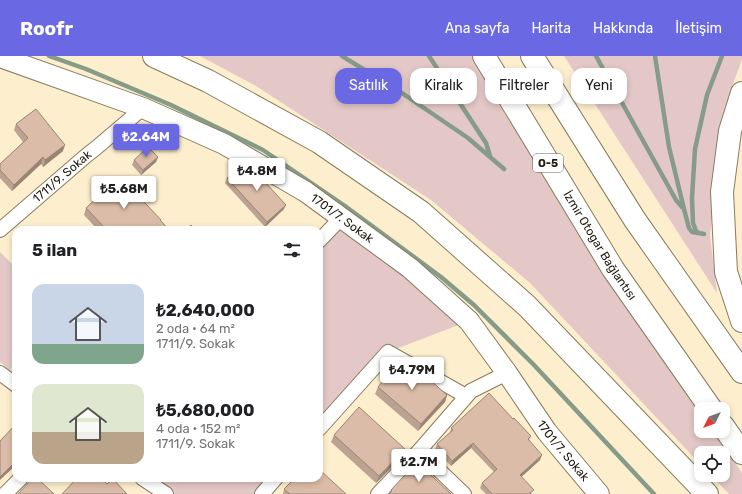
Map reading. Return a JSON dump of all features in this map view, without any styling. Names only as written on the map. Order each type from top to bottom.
[{"type":"highway","points":[[154,56],[208,81],[319,142],[421,212],[527,306],[707,494]]},
{"type":"highway","name":"İzmir Otogar Bağlantısı","points":[[484,56],[613,269],[706,402]]},
{"type":"highway","points":[[532,56],[635,220],[742,372]]},
{"type":"highway","points":[[742,93],[730,132],[722,192],[726,272],[742,321]]},
{"type":"highway","points":[[730,436],[742,452]]},
{"type":"street","name":"1701/7. Sokak","points":[[0,57],[144,108],[224,144],[306,192],[410,268],[469,321],[547,432],[598,494]]},
{"type":"street","name":"1711/9. Sokak","points":[[0,230],[144,108]]},
{"type":"street","points":[[323,238],[341,218]]},
{"type":"street","points":[[323,425],[388,352],[466,396]]},
{"type":"street","points":[[0,373],[12,382]]},
{"type":"street","points":[[378,494],[419,452],[471,391],[507,373]]},
{"type":"street","points":[[419,452],[464,494]]},
{"type":"street","points":[[5,494],[17,482]]},
{"type":"street","points":[[148,482],[166,494]]},
{"type":"street","points":[[262,494],[272,482]]},
{"type":"shaded area","points":[[200,56],[476,56],[485,70],[485,104],[507,104],[697,402],[694,402],[694,438],[720,438],[725,446],[694,446],[694,458],[530,283],[431,200],[256,86]]},
{"type":"shaded area","points":[[564,56],[742,56],[732,87],[719,151],[710,235],[717,293],[595,104],[627,104],[627,68],[572,68]]},
{"type":"shaded area","points":[[341,218],[469,321],[388,352],[323,425],[323,237]]},
{"type":"shaded area","points":[[0,252],[12,264],[12,368],[10,370],[0,362]]},
{"type":"shaded area","points":[[730,454],[742,473],[742,494],[729,494],[718,482],[730,482]]},
{"type":"shaded area","points":[[148,482],[272,482],[262,494],[166,494]]},
{"type":"building","points":[[36,109],[65,145],[45,160],[43,157],[14,185],[0,170],[0,164],[28,138],[16,124]]},
{"type":"building","points":[[148,147],[158,157],[143,170],[134,160]]},
{"type":"building","points":[[244,163],[252,168],[286,205],[267,222],[227,178]]},
{"type":"building","points":[[120,176],[165,226],[103,226],[86,208]]},
{"type":"building","points":[[400,360],[421,372],[447,395],[421,424],[378,387]]},
{"type":"building","points":[[489,393],[531,436],[528,439],[542,455],[520,475],[534,490],[530,493],[531,494],[492,494],[482,483],[497,469],[473,443],[452,461],[437,444],[453,430],[451,428]]},
{"type":"building","points":[[359,407],[405,449],[379,476],[334,435]]},
{"type":"building","points":[[12,428],[12,465],[0,477],[0,441]]},
{"type":"building","points":[[417,462],[451,494],[389,494]]},
{"type":"building","points":[[323,473],[346,494],[290,494],[284,489],[291,482],[323,482]]},
{"type":"building","points":[[29,482],[41,482],[54,494],[18,494]]},
{"type":"building","points":[[73,482],[105,482],[107,484],[109,482],[116,482],[127,494],[62,494]]},
{"type":"waterway","points":[[49,56],[86,69],[171,105],[263,150],[345,206],[441,277],[474,305],[534,365],[654,494]]},
{"type":"waterway","points":[[342,56],[399,91],[468,138],[504,169]]},
{"type":"waterway","points":[[429,56],[486,143],[490,156]]},
{"type":"waterway","points":[[596,56],[676,200],[682,207]]},
{"type":"waterway","points":[[655,56],[669,147],[684,209],[689,228],[692,232],[698,233]]},
{"type":"waterway","points":[[704,234],[696,231],[693,223],[692,198],[695,149],[707,95],[722,56]]}]
